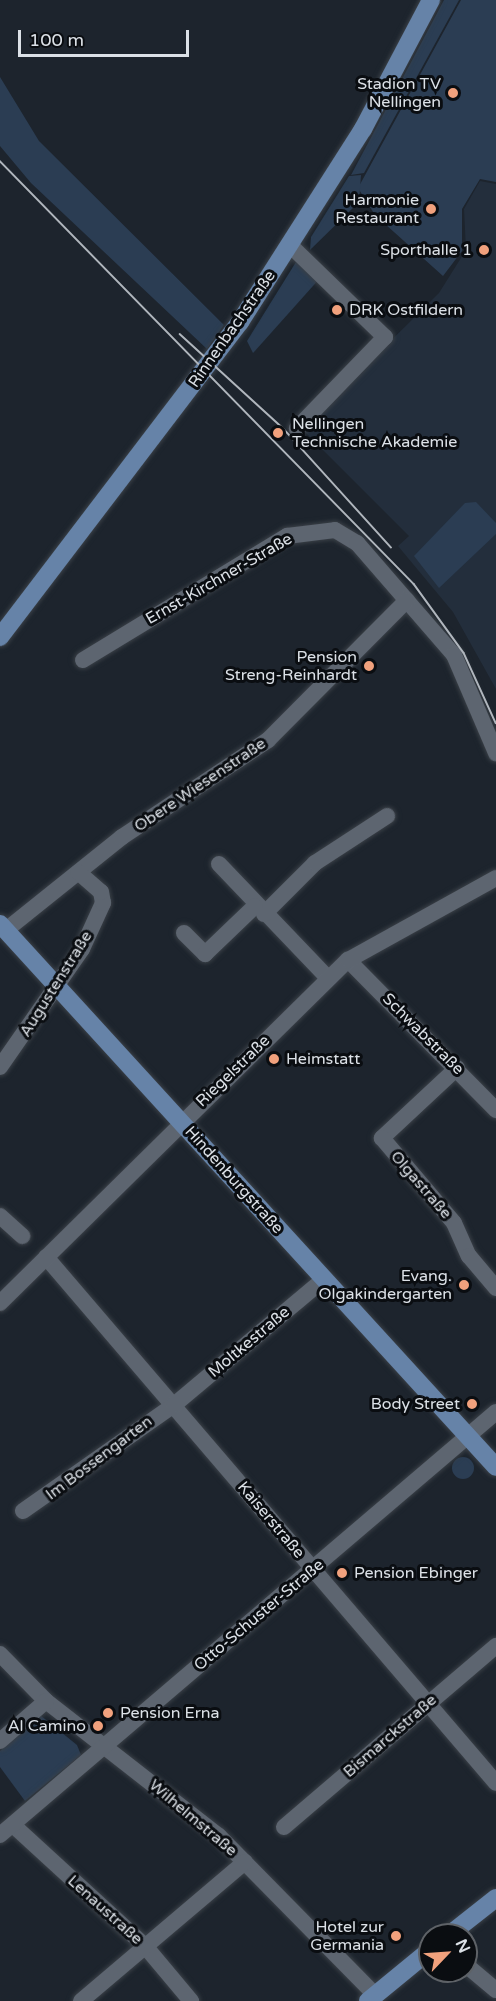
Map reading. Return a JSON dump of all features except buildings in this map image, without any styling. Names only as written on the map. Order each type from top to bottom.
[{"type":"main road","name":"Rinnenbachstraße","points":[[0,637],[149,446],[291,246],[363,129],[431,0]]},
{"type":"main road","name":"Hindenburgstraße","points":[[3,927],[324,1279],[465,1437],[496,1477]]},
{"type":"main road","name":"Hindenburgstraße","points":[[465,1437],[496,1467]]},
{"type":"main road","points":[[464,1923],[496,1898]]},
{"type":"main road","points":[[371,1998],[418,1960]]},
{"type":"street","points":[[291,246],[311,260],[385,337],[297,428]]},
{"type":"street","name":"Ernst-Kirchner-Straße","points":[[84,660],[298,533],[345,533],[457,658],[496,753]]},
{"type":"street","name":"Obere Wiesenstraße","points":[[3,927],[268,740],[407,600]]},
{"type":"street","points":[[184,933],[205,954],[315,863],[387,816]]},
{"type":"street","points":[[219,864],[260,910],[328,978]]},
{"type":"street","name":"Augustenstraße","points":[[0,1066],[88,940],[104,901],[78,872]]},
{"type":"street","name":"Riegelstraße","points":[[0,1303],[181,1122],[348,960],[496,878]]},
{"type":"street","name":"Schwabstraße","points":[[348,960],[496,1110]]},
{"type":"street","name":"Olgastraße","points":[[457,1068],[382,1138],[454,1223],[469,1256],[496,1288]]},
{"type":"street","points":[[0,1216],[22,1236]]},
{"type":"street","name":"Kaiserstraße","points":[[46,1257],[496,1783]]},
{"type":"street","name":"Moltkestraße","points":[[174,1405],[324,1279]]},
{"type":"street","name":"Im Bossengarten","points":[[24,1511],[174,1405]]},
{"type":"street","name":"Otto-Schuster-Straße","points":[[6,1830],[105,1748],[496,1412]]},
{"type":"street","name":"Bismarckstraße","points":[[284,1827],[496,1646]]},
{"type":"street","name":"Wilhelmstraße","points":[[0,1654],[46,1701],[208,1826],[245,1862],[371,1998]]},
{"type":"street","points":[[0,1741],[46,1701]]},
{"type":"street","name":"Lenaustraße","points":[[6,1830],[144,1946],[191,2001]]},
{"type":"street","points":[[81,2001],[245,1862]]},
{"type":"street","points":[[478,1975],[496,1990]]},
{"type":"shaded area","points":[[444,0],[459,0],[364,173],[351,175]]},
{"type":"shaded area","name":"Stadion TV Nellingen","points":[[461,0],[496,0],[496,182],[480,179],[462,209],[462,251],[443,276],[375,215],[358,188]]},
{"type":"shaded area","points":[[0,77],[39,141],[224,325],[207,349],[31,183],[0,146]]},
{"type":"shaded area","points":[[361,175],[359,202],[310,250],[311,237],[349,176]]},
{"type":"shaded area","points":[[480,181],[496,184],[496,689],[453,612],[398,546],[409,536],[302,429],[439,293],[466,250],[464,209]]},
{"type":"shaded area","points":[[296,262],[321,277],[253,353],[247,341]]},
{"type":"shaded area","points":[[476,502],[496,523],[496,534],[439,588],[414,556],[465,503]]},
{"type":"shaded area","points":[[463,1457],[471,1460],[474,1468],[471,1476],[463,1479],[455,1476],[452,1468],[455,1460]]},
{"type":"shaded area","points":[[40,1715],[77,1745],[81,1755],[25,1801],[0,1767],[0,1751]]},
{"type":"tram line","points":[[0,161],[414,584],[464,653],[496,723]]},
{"type":"tram line","points":[[180,334],[283,428],[391,547]]},
{"type":"place","name":"Stadion TV Nellingen","points":[[453,93]]},
{"type":"place","name":"Harmonie Restaurant","points":[[431,209]]},
{"type":"place","name":"Sporthalle 1","points":[[484,250]]},
{"type":"place","name":"DRK Ostfildern","points":[[337,310]]},
{"type":"place","name":"Nellingen Technische Akademie","points":[[278,433]]},
{"type":"place","name":"Pension Streng-Reinhardt","points":[[369,666]]},
{"type":"place","name":"Heimstatt","points":[[274,1059]]},
{"type":"place","name":"Evang. Olgakindergarten","points":[[464,1285]]},
{"type":"place","name":"Body Street","points":[[472,1404]]},
{"type":"place","name":"Pension Ebinger","points":[[342,1573]]},
{"type":"place","name":"Pension Erna","points":[[108,1713]]},
{"type":"place","name":"Al Camino","points":[[98,1726]]},
{"type":"place","name":"Hotel zur Germania","points":[[396,1936]]}]
